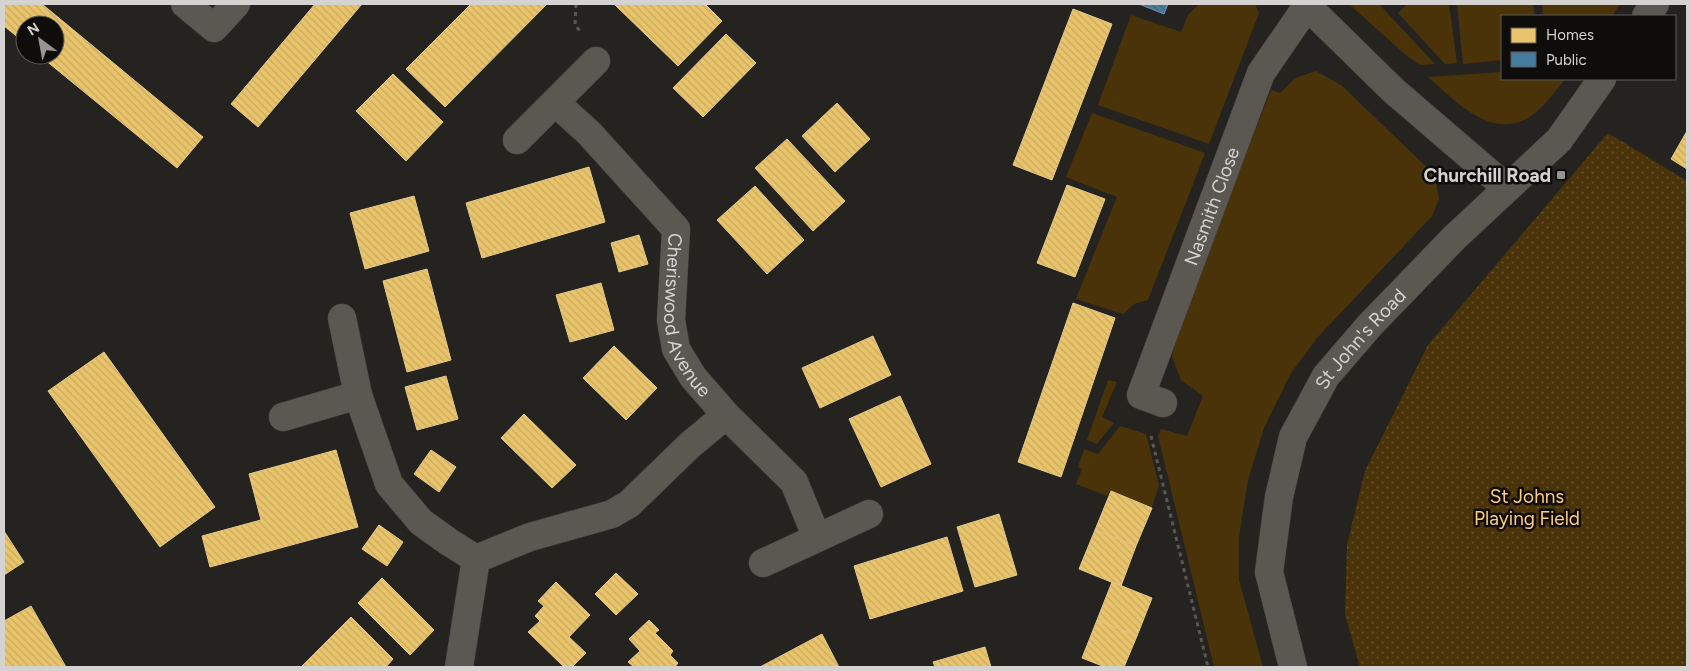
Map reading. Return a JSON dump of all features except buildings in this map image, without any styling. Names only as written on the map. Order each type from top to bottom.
[{"type":"street","points":[[186,4],[214,28],[236,4]]},
{"type":"street","points":[[1647,15],[1655,4]]},
{"type":"street","points":[[1306,5],[1394,91],[1507,188]]},
{"type":"street","name":"Nasmith Close","points":[[1163,403],[1141,395],[1261,73],[1306,5]]},
{"type":"street","points":[[517,140],[596,61]]},
{"type":"street","name":"St John's Road","points":[[1293,667],[1269,572],[1279,497],[1293,437],[1326,376],[1454,238],[1559,140],[1601,80]]},
{"type":"street","name":"Cheriswood Avenue","points":[[556,103],[590,133],[676,229],[671,320],[676,349],[693,377],[726,415],[794,482],[817,538]]},
{"type":"street","points":[[342,318],[358,395],[389,484],[421,522],[476,559],[459,667]]},
{"type":"street","points":[[283,417],[358,395]]},
{"type":"street","name":"Cheriswood Avenue","points":[[476,559],[530,537],[612,514],[629,504],[690,445],[726,415]]},
{"type":"street","points":[[763,563],[869,514]]},
{"type":"path","points":[[1163,403],[1150,432],[1208,667]]},
{"type":"green space","points":[[1199,4],[1255,4],[1259,13],[1209,144],[1098,105],[1131,15],[1181,32],[1188,15]]},
{"type":"green space","points":[[1349,4],[1379,4],[1435,64],[1421,65],[1408,57]]},
{"type":"green space","points":[[1407,4],[1449,4],[1457,63],[1445,64],[1398,13]]},
{"type":"green space","points":[[1457,4],[1533,4],[1535,15],[1501,15],[1501,60],[1463,64]]},
{"type":"green space","points":[[1542,4],[1620,4],[1613,15],[1543,15]]},
{"type":"green space","points":[[1316,71],[1341,85],[1435,175],[1439,199],[1432,216],[1318,337],[1291,373],[1264,428],[1248,480],[1239,537],[1239,580],[1263,667],[1214,667],[1158,436],[1161,429],[1187,436],[1203,396],[1181,380],[1172,357],[1177,331],[1271,90],[1280,93],[1295,78]]},
{"type":"green space","points":[[1501,72],[1501,80],[1564,80],[1554,94],[1531,116],[1517,123],[1502,124],[1475,115],[1450,97],[1428,77]]},
{"type":"green space","points":[[1092,113],[1205,153],[1148,300],[1134,304],[1123,314],[1076,299],[1117,197],[1066,177]]},
{"type":"green space","name":"St Johns Playing Field","points":[[1608,133],[1687,181],[1687,667],[1360,667],[1345,614],[1347,545],[1365,471],[1428,345]]},
{"type":"green space","points":[[1108,380],[1117,382],[1102,417],[1114,423],[1097,444],[1087,440]]},
{"type":"green space","points":[[1120,426],[1146,434],[1159,485],[1152,507],[1110,491],[1107,496],[1076,484],[1082,469],[1078,467],[1084,449],[1098,454]]},
{"type":"place","name":"Churchill Road","points":[[1561,175]]}]
